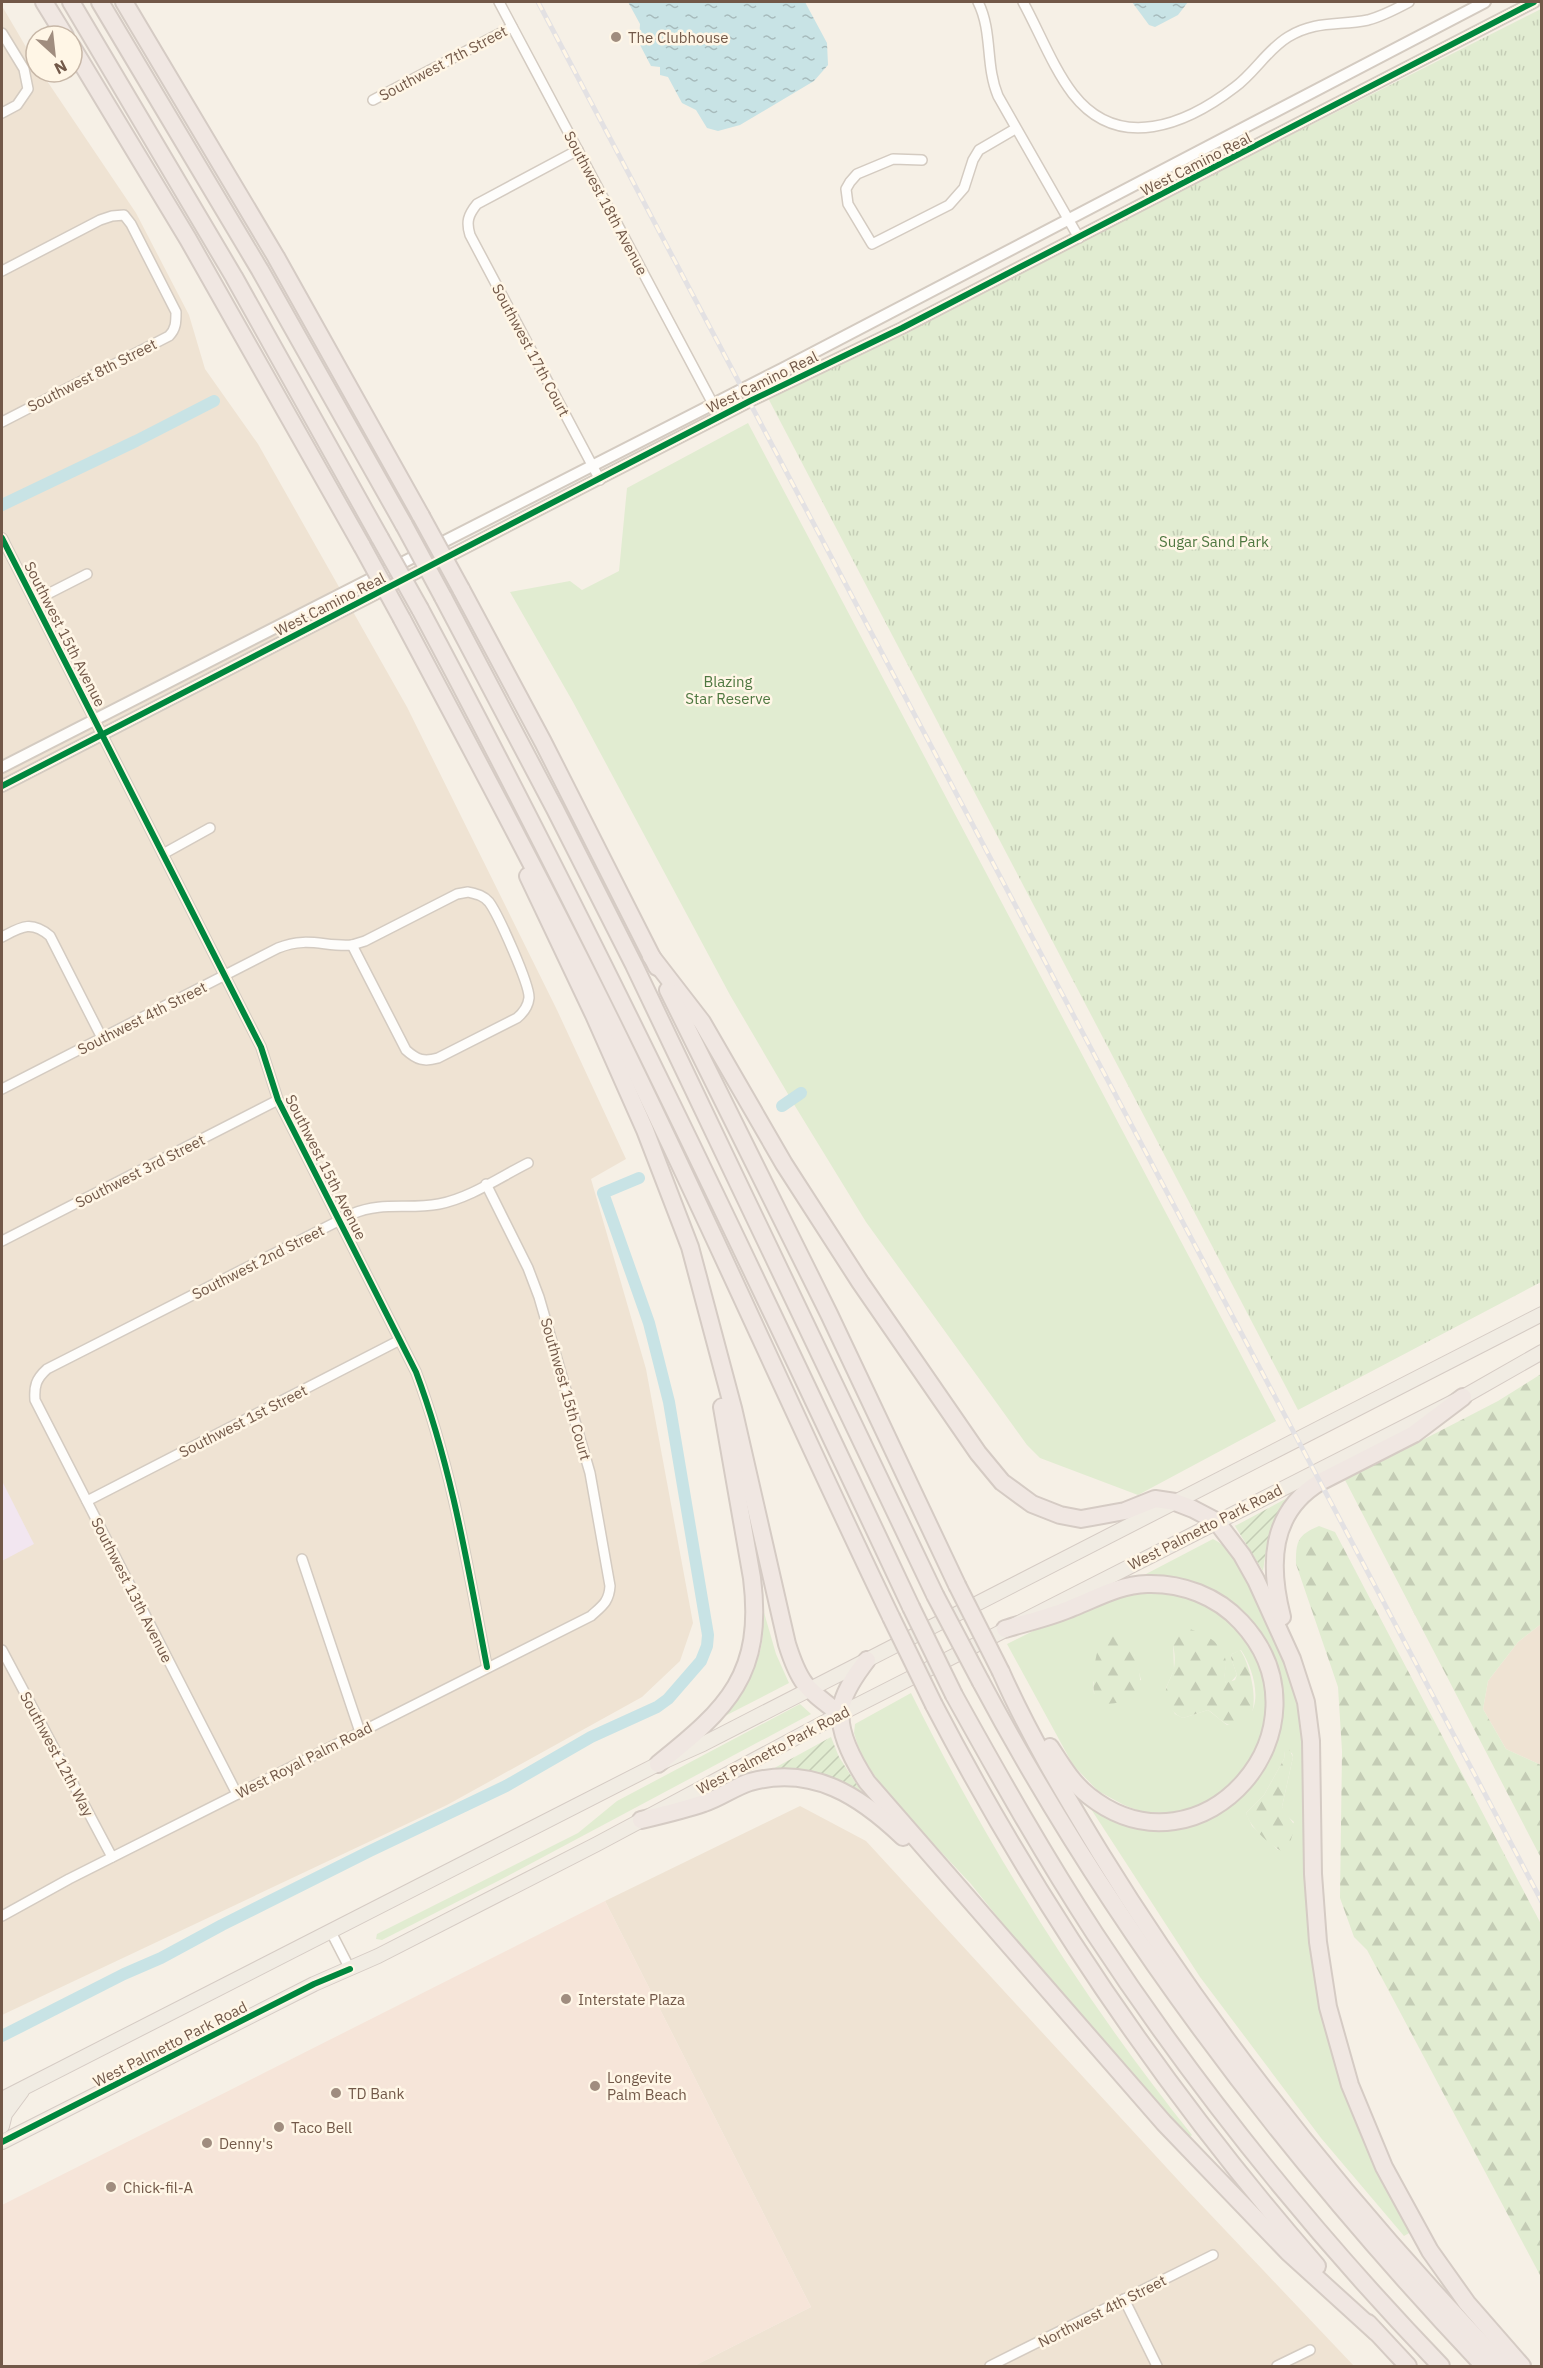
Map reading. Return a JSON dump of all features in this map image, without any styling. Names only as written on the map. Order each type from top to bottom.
[{"type":"highway","points":[[44,2],[58,24]]},
{"type":"highway","points":[[71,2],[234,277],[420,609],[529,816],[645,1046],[910,1607],[946,1699],[999,1822],[1083,1958],[1175,2090],[1271,2213],[1408,2367]]},
{"type":"highway","points":[[100,2],[260,270],[404,525],[550,798],[634,964],[935,1595],[994,1706],[1088,1865],[1143,1949],[1207,2037],[1344,2210],[1484,2367]]},
{"type":"highway","points":[[124,2],[286,275],[421,516],[543,742],[825,1305],[1018,1710],[1078,1815],[1162,1948],[1254,2076],[1393,2246],[1503,2367]]},
{"type":"highway","points":[[84,67],[182,229],[363,546],[494,795],[548,892],[632,1063],[891,1617],[1009,1793],[1117,1967],[1180,2057],[1311,2224],[1441,2367]]},
{"type":"highway","points":[[494,795],[539,901],[598,1024],[671,1194],[690,1247],[720,1358],[787,1644],[797,1674],[809,1689],[840,1714]]},
{"type":"highway","points":[[651,956],[702,1022],[784,1164],[860,1282],[978,1453],[1002,1482],[1032,1504],[1060,1515],[1081,1519],[1125,1511],[1155,1499],[1175,1502],[1216,1521],[1249,1567],[1292,1659]]},
{"type":"highway","points":[[658,1764],[700,1730],[725,1705],[744,1669],[754,1629],[753,1578],[721,1403],[720,1358]]},
{"type":"highway","points":[[1463,1397],[1414,1434],[1310,1489],[1290,1511],[1278,1534],[1274,1566],[1276,1596],[1310,1722],[1313,1874],[1319,1953],[1328,2007],[1347,2077],[1384,2168],[1430,2251],[1467,2303],[1522,2367]]},
{"type":"highway","points":[[1001,1672],[1066,1772],[1081,1790],[1111,1810],[1136,1819],[1160,1821],[1183,1819],[1205,1812],[1224,1801],[1242,1786],[1257,1767],[1274,1723],[1275,1701],[1272,1677],[1255,1640],[1228,1610],[1202,1594],[1158,1584],[1121,1587],[1100,1594],[1073,1608],[1005,1629]]},
{"type":"highway","points":[[867,1660],[847,1691],[840,1714],[850,1749],[867,1782],[1164,2123],[1288,2252],[1376,2332]]},
{"type":"highway","points":[[994,1706],[1078,1815]]},
{"type":"highway","points":[[641,1820],[706,1803],[751,1782],[779,1778],[821,1783],[850,1795],[881,1816],[997,1929]]},
{"type":"main road","name":"West Palmetto Park Road","points":[[2,2099],[658,1764],[703,1744],[1542,1314]]},
{"type":"main road","name":"West Palmetto Park Road","points":[[2,2135],[314,1984],[378,1956],[840,1714],[1463,1397],[1542,1352]]},
{"type":"main road","points":[[2,2135],[5,2114],[25,2087]]},
{"type":"street","name":"Southwest 18th Avenue","points":[[499,2],[713,404]]},
{"type":"street","points":[[978,2],[988,32],[989,65],[994,86],[1015,129],[1079,238]]},
{"type":"street","points":[[1023,2],[1066,83],[1080,101],[1107,121],[1140,128],[1173,123],[1211,104],[1238,85],[1278,45],[1298,32],[1321,24],[1369,20],[1409,2]]},
{"type":"street","name":"West Camino Real","points":[[2,768],[593,466],[1485,2]]},
{"type":"street","name":"West Camino Real","points":[[2,786],[750,401],[902,328],[1079,238],[1534,2]]},
{"type":"street","name":"Southwest 7th Street","points":[[373,100],[512,27]]},
{"type":"street","points":[[2,33],[24,69],[28,89],[17,105],[2,113]]},
{"type":"street","points":[[922,160],[893,159],[857,174],[850,182],[846,189],[848,204],[872,244],[949,205],[964,188],[973,160],[980,150],[1015,129]]},
{"type":"street","name":"Southwest 17th Court","points":[[578,150],[477,204],[468,218],[467,225],[470,236],[600,480]]},
{"type":"street","name":"Southwest 8th Street","points":[[2,271],[100,220],[124,215],[131,224],[176,312],[174,330],[169,336],[2,422]]},
{"type":"street","name":"Southwest 15th Avenue","points":[[2,538],[261,1047],[278,1100],[416,1372],[428,1404],[456,1504],[487,1668]]},
{"type":"street","points":[[34,602],[87,574]]},
{"type":"street","points":[[163,854],[210,828]]},
{"type":"street","points":[[468,892],[480,894],[489,902],[499,922],[527,988],[529,998],[525,1010],[517,1018],[438,1058],[427,1061],[415,1058],[406,1050],[352,945],[365,941],[457,894],[468,892]]},
{"type":"street","points":[[2,937],[29,926],[41,928],[50,936],[102,1038]]},
{"type":"street","name":"Southwest 4th Street","points":[[2,1089],[290,943],[302,941],[340,946],[352,945]]},
{"type":"street","name":"Southwest 3rd Street","points":[[2,1241],[278,1100]]},
{"type":"street","name":"Southwest 2nd Street","points":[[35,1385],[38,1377],[47,1369],[339,1220],[374,1206],[440,1204],[462,1196],[528,1163]]},
{"type":"street","name":"Southwest 15th Court","points":[[486,1184],[518,1246],[536,1288],[581,1436],[590,1473],[610,1586],[606,1603]]},
{"type":"street","name":"Southwest 1st Street","points":[[87,1501],[400,1341]]},
{"type":"street","name":"Southwest 13th Avenue","points":[[35,1385],[35,1400],[237,1794]]},
{"type":"street","points":[[302,1559],[360,1732]]},
{"type":"street","name":"West Royal Palm Road","points":[[2,1916],[112,1857],[591,1616],[606,1603]]},
{"type":"street","name":"Southwest 12th Way","points":[[2,1650],[112,1857]]},
{"type":"street","points":[[331,1932],[350,1969]]},
{"type":"street","name":"Northwest 4th Street","points":[[990,2367],[1213,2255]]},
{"type":"street","points":[[1124,2299],[1157,2367]]},
{"type":"street","points":[[1277,2367],[1310,2350]]},
{"type":"shaded area","points":[[2,6],[24,44],[24,84],[49,84],[136,213],[189,315],[205,369],[258,444],[407,707],[557,1010],[626,1159],[591,1179],[646,1369],[693,1623],[680,1661],[642,1697],[447,1805],[2,2015]]},
{"type":"shaded area","points":[[2,1481],[34,1544],[2,1561]]},
{"type":"shaded area","points":[[1541,1624],[1541,1765],[1506,1749],[1483,1709],[1488,1681],[1518,1642]]},
{"type":"shaded area","points":[[800,1806],[866,1841],[1189,2192],[1354,2366],[694,2366],[811,2307],[605,1901]]},
{"type":"shaded area","points":[[605,1901],[811,2307],[694,2366],[2,2366],[2,2205]]},
{"type":"green space","name":"Sugar Sand Park","points":[[1541,9],[1541,1282],[1298,1410],[768,398]]},
{"type":"green space","name":"Blazing Star Reserve","points":[[748,423],[1276,1421],[1138,1495],[1040,1458],[1027,1445],[866,1222],[730,995],[573,702],[510,592],[570,581],[582,590],[619,571],[627,488]]},
{"type":"green space","points":[[1541,1374],[1541,1624],[1518,1642],[1488,1681],[1483,1709],[1506,1749],[1541,1765],[1541,1858],[1345,1480],[1498,1401]]},
{"type":"green space","points":[[1289,1497],[1273,1524],[1263,1571],[1235,1526]]},
{"type":"green space","points":[[1319,1526],[1335,1532],[1541,1924],[1541,2277],[1367,1950],[1354,1937],[1340,1898],[1342,1751],[1338,1687],[1296,1564],[1299,1540]]},
{"type":"green space","points":[[1213,1539],[1218,1542],[1232,1555],[1245,1576],[1286,1662],[1302,1714],[1323,2015],[1340,2077],[1362,2138],[1411,2232],[1404,2236],[1321,2138],[1200,1977],[1091,1809],[1102,1816],[1136,1826],[1224,1808],[1244,1793],[1259,1775],[1269,1757],[1280,1720],[1273,1661],[1193,1582],[1172,1576],[1148,1576],[1146,1574]],"holes":[[[1285,1751],[1292,1753],[1282,1807],[1286,1815],[1294,1822],[1278,1850],[1252,1826],[1246,1813],[1264,1795],[1284,1759]]]},
{"type":"green space","points":[[1124,1592],[1185,1593],[1229,1619],[1260,1662],[1267,1688],[1267,1721],[1249,1766],[1212,1800],[1184,1811],[1142,1812],[1098,1791],[1073,1765],[1007,1644],[1092,1602]],"holes":[[[1173,1641],[1226,1662],[1224,1679],[1226,1683],[1230,1683],[1237,1675],[1231,1658],[1232,1654],[1241,1650],[1248,1662],[1255,1692],[1254,1706],[1248,1719],[1227,1725],[1208,1710],[1183,1718],[1175,1714],[1167,1700],[1166,1688],[1174,1670]],[[1134,1654],[1141,1680],[1094,1694],[1093,1682]]]},
{"type":"green space","points":[[763,1609],[776,1654],[789,1683],[723,1717],[741,1693],[759,1656],[762,1642]]},
{"type":"green space","points":[[1182,1627],[1211,1639],[1222,1650],[1226,1664],[1226,1683],[1235,1680],[1237,1675],[1231,1658],[1232,1654],[1240,1650],[1245,1658],[1254,1696],[1249,1719],[1242,1725],[1227,1724],[1208,1710],[1183,1718],[1169,1705],[1166,1691],[1175,1659],[1169,1634],[1175,1628]]},
{"type":"green space","points":[[1113,1634],[1123,1636],[1130,1645],[1139,1670],[1140,1685],[1138,1692],[1131,1698],[1111,1704],[1096,1700],[1094,1671],[1101,1643]]},
{"type":"green space","points":[[911,1693],[1005,1866],[1076,1977],[1192,2135],[1185,2141],[1074,2012],[971,1884],[880,1783],[861,1756],[854,1733],[855,1724]]},
{"type":"green space","points":[[800,1704],[811,1714],[500,1880],[382,1940],[376,1939],[377,1934],[578,1833],[617,1801]]},
{"type":"green space","points":[[831,1737],[839,1757],[863,1794],[834,1779],[815,1773],[769,1771]]},
{"type":"green space","points":[[1289,1749],[1293,1757],[1282,1807],[1295,1826],[1287,1853],[1263,1837],[1252,1825],[1246,1813],[1264,1795],[1284,1759],[1285,1751]]},
{"type":"water","points":[[628,2],[805,2],[827,43],[828,65],[814,81],[740,125],[718,131],[707,128],[696,110],[682,103],[668,77],[660,75],[660,67],[651,66],[639,43],[640,24]]},
{"type":"water","points":[[1132,2],[1188,2],[1178,15],[1155,27],[1149,25]]},
{"type":"waterway","points":[[2,505],[214,401]]},
{"type":"waterway","points":[[782,1106],[801,1093]]},
{"type":"waterway","points":[[2,2036],[370,1851],[506,1786],[591,1737],[657,1707],[668,1699],[701,1661],[707,1646],[708,1635],[669,1402],[649,1323],[603,1193],[639,1178]]},
{"type":"railway","points":[[538,2],[1542,1902]]},
{"type":"cycle path","points":[[2,786],[750,401],[902,328],[1534,2]]},
{"type":"cycle path","points":[[2,538],[261,1047],[278,1100],[416,1372],[429,1408],[449,1481],[466,1555],[487,1667]]},
{"type":"cycle path","points":[[2,2142],[314,1984],[350,1969]]},
{"type":"place","name":"The Clubhouse","points":[[616,37]]},
{"type":"place","name":"Interstate Plaza","points":[[566,1999]]},
{"type":"place","name":"Longevite Palm Beach","points":[[595,2086]]},
{"type":"place","name":"TD Bank","points":[[336,2093]]},
{"type":"place","name":"Taco Bell","points":[[279,2127]]},
{"type":"place","name":"Denny's","points":[[207,2143]]},
{"type":"place","name":"Chick-fil-A","points":[[111,2187]]}]
